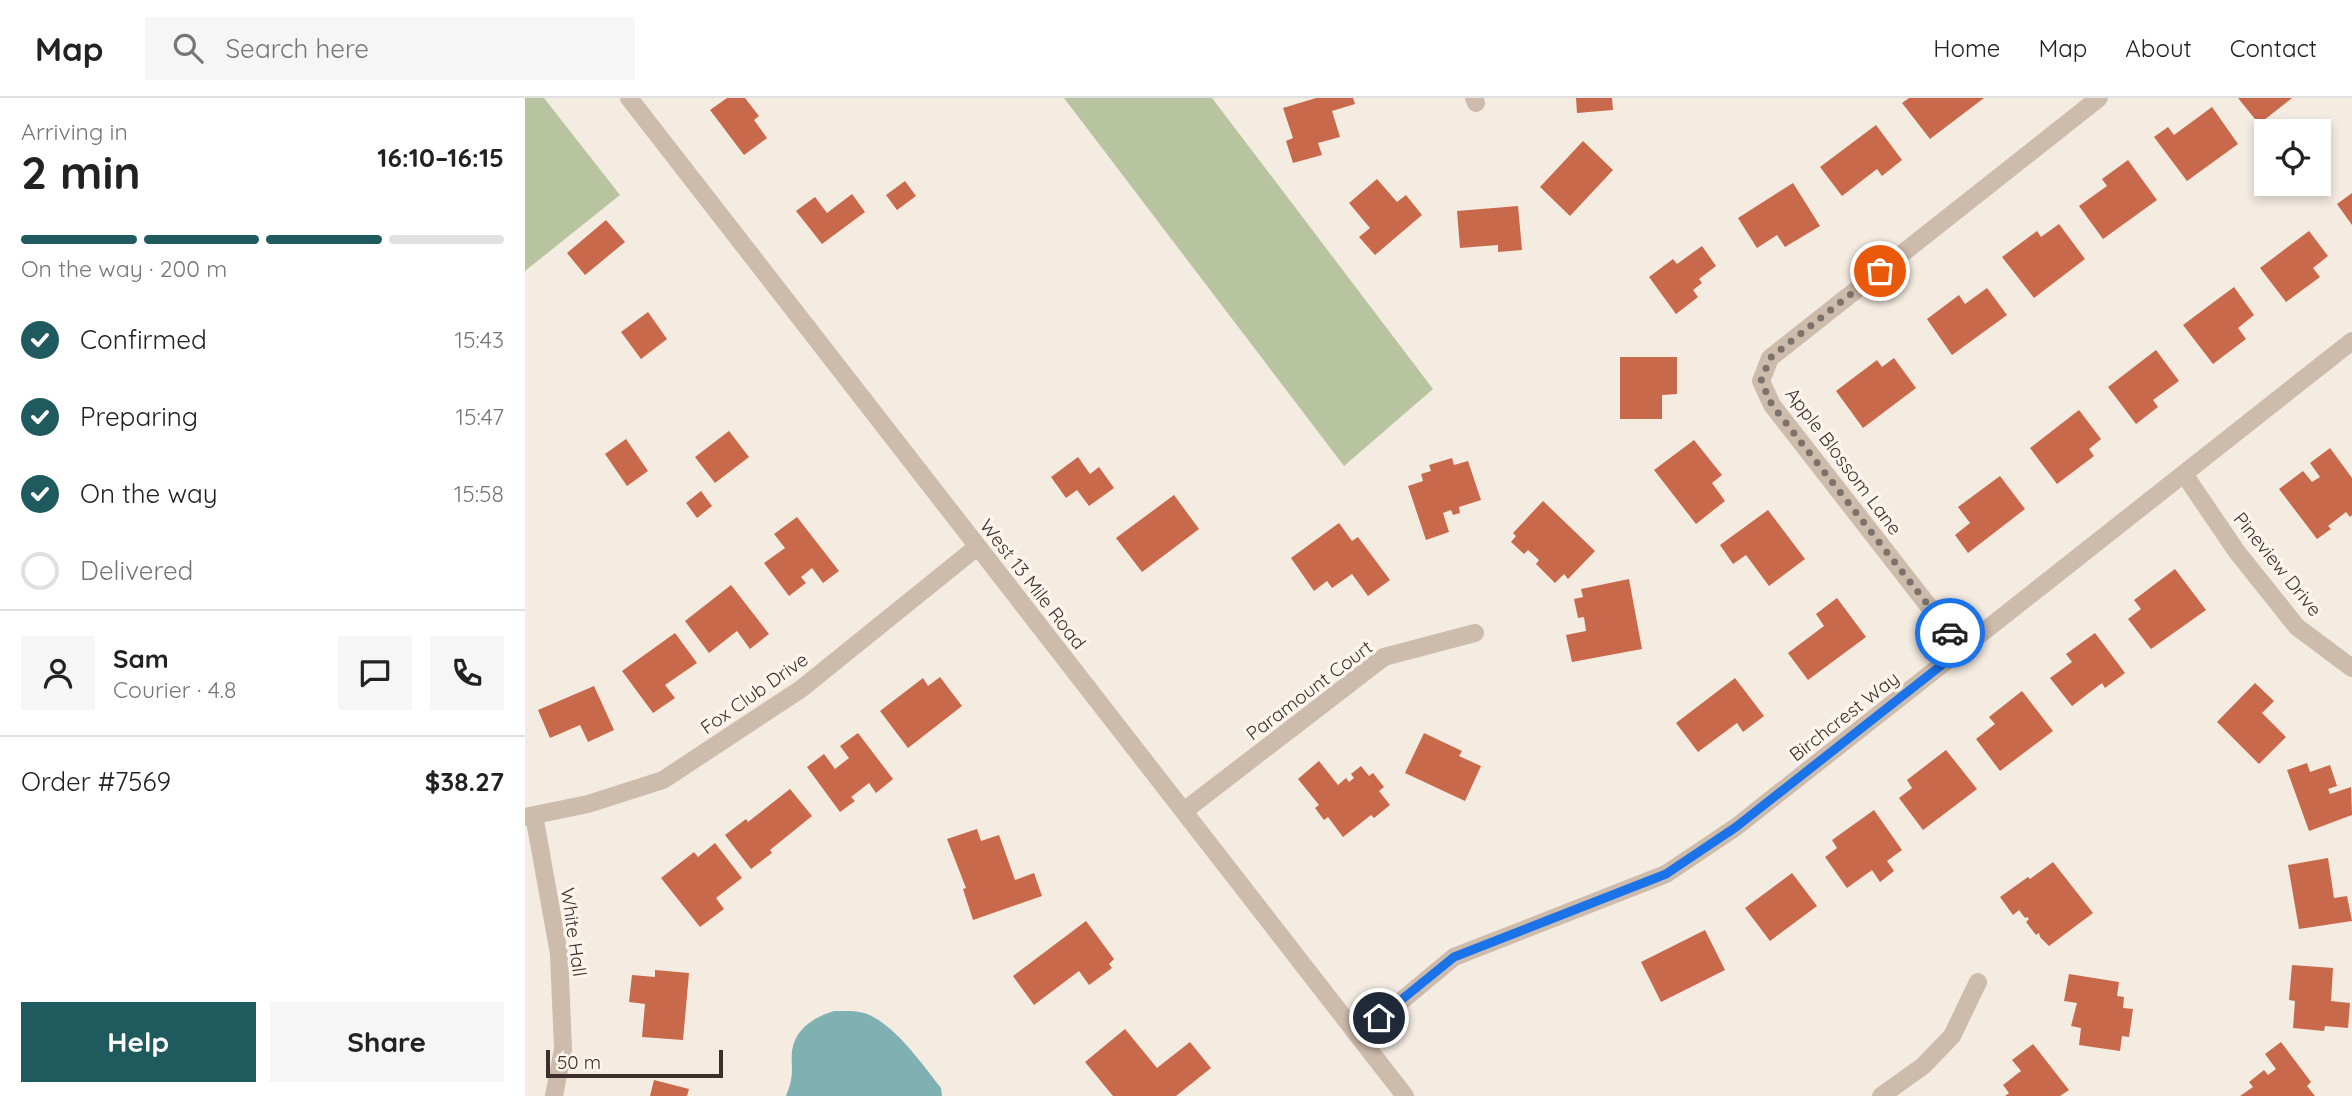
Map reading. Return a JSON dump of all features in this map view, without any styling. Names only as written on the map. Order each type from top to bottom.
[{"type":"street","name":"West 13 Mile Road","points":[[629,98],[1405,1096]]},
{"type":"street","name":"Apple Blossom Lane","points":[[1962,649],[1772,405],[1761,381],[1770,358],[2099,98]]},
{"type":"street","name":"Birchcrest Way","points":[[1357,1034],[1454,957],[1666,874],[1736,827],[2352,341]]},
{"type":"street","name":"Pineview Drive","points":[[2184,474],[2237,552],[2297,627],[2352,668]]},
{"type":"street","name":"Fox Club Drive","points":[[529,816],[588,804],[663,780],[801,689],[977,547]]},
{"type":"street","name":"Paramount Court","points":[[1184,811],[1384,657],[1475,633]]},
{"type":"street","name":"White Hall","points":[[529,816],[558,954],[563,1049],[554,1096]]},
{"type":"street","points":[[1881,1096],[1923,1066],[1952,1036],[1978,982]]},
{"type":"green space","points":[[525,98],[544,98],[620,195],[525,271]]},
{"type":"green space","points":[[1064,98],[1212,98],[1433,389],[1344,466]]},
{"type":"water","points":[[834,1011],[863,1013],[888,1027],[926,1068],[941,1088],[942,1096],[786,1096],[792,1077],[792,1051],[797,1036],[813,1020]]},
{"type":"building","points":[[727,98],[745,98],[759,116],[754,120],[767,138],[744,155],[710,110]]},
{"type":"building","points":[[1316,98],[1353,98],[1355,104],[1332,111],[1340,137],[1318,143],[1322,155],[1293,163],[1286,141],[1293,138],[1283,108]]},
{"type":"building","points":[[1576,98],[1612,98],[1613,110],[1577,113]]},
{"type":"building","points":[[1909,98],[1984,98],[1930,139],[1902,103]]},
{"type":"building","points":[[2238,98],[2292,98],[2265,119],[2255,119]]},
{"type":"building","points":[[2212,107],[2238,144],[2187,181],[2154,137],[2168,127],[2174,135]]},
{"type":"building","points":[[1876,125],[1902,160],[1882,176],[1877,169],[1842,196],[1820,167]]},
{"type":"building","points":[[1583,141],[1613,170],[1570,216],[1540,187]]},
{"type":"building","points":[[2128,160],[2157,200],[2103,239],[2079,206],[2107,186],[2102,179]]},
{"type":"building","points":[[1377,179],[1397,202],[1406,195],[1422,215],[1375,255],[1359,237],[1370,228],[1349,203]]},
{"type":"building","points":[[905,181],[916,196],[897,210],[886,195]]},
{"type":"building","points":[[1793,183],[1820,226],[1785,247],[1777,235],[1757,248],[1738,218]]},
{"type":"building","points":[[2352,193],[2352,225],[2337,204]]},
{"type":"building","points":[[852,194],[865,212],[822,244],[796,211],[815,197],[827,213]]},
{"type":"building","points":[[1518,206],[1522,250],[1498,252],[1498,245],[1460,248],[1457,211]]},
{"type":"building","points":[[606,220],[625,242],[585,275],[567,253]]},
{"type":"building","points":[[2059,224],[2085,259],[2034,298],[2002,257],[2037,231],[2041,237]]},
{"type":"building","points":[[2309,231],[2328,256],[2313,268],[2320,277],[2286,302],[2260,268]]},
{"type":"building","points":[[1702,246],[1716,266],[1699,279],[1702,283],[1693,290],[1698,297],[1676,314],[1649,277],[1673,259],[1677,264]]},
{"type":"building","points":[[2234,287],[2254,315],[2238,328],[2246,339],[2213,364],[2183,325]]},
{"type":"building","points":[[1987,288],[2007,315],[1952,355],[1927,319],[1959,295],[1965,304]]},
{"type":"building","points":[[648,312],[667,339],[641,359],[621,332]]},
{"type":"building","points":[[2156,350],[2179,381],[2153,400],[2158,407],[2136,424],[2108,387]]},
{"type":"building","points":[[1620,357],[1677,357],[1677,394],[1662,395],[1662,419],[1620,419]]},
{"type":"building","points":[[1894,358],[1916,388],[1863,428],[1836,391],[1877,360],[1882,367]]},
{"type":"building","points":[[2079,410],[2101,439],[2089,449],[2094,456],[2057,484],[2030,448]]},
{"type":"building","points":[[729,431],[749,457],[715,483],[695,457]]},
{"type":"building","points":[[626,439],[648,471],[627,486],[605,454]]},
{"type":"building","points":[[1694,440],[1722,475],[1712,483],[1725,501],[1696,524],[1654,470]]},
{"type":"building","points":[[2330,448],[2352,478],[2352,515],[2350,517],[2346,512],[2328,526],[2331,529],[2317,539],[2279,489],[2303,471],[2312,482],[2320,477],[2310,463]]},
{"type":"building","points":[[1078,457],[1090,474],[1099,467],[1114,488],[1089,506],[1077,490],[1066,498],[1051,477]]},
{"type":"building","points":[[1452,458],[1454,465],[1468,461],[1481,500],[1459,507],[1460,513],[1453,515],[1451,510],[1443,513],[1449,532],[1426,540],[1408,486],[1423,481],[1421,474],[1431,471],[1429,465]]},
{"type":"building","points":[[2000,476],[2025,509],[1968,553],[1955,535],[1970,523],[1958,507]]},
{"type":"building","points":[[701,491],[712,506],[697,518],[686,503]]},
{"type":"building","points":[[1174,495],[1199,529],[1142,572],[1116,538]]},
{"type":"building","points":[[1543,501],[1595,551],[1568,579],[1564,574],[1555,583],[1536,564],[1539,560],[1528,550],[1524,554],[1511,542],[1516,536],[1513,533]]},
{"type":"building","points":[[1768,510],[1805,559],[1769,586],[1746,555],[1733,564],[1720,545]]},
{"type":"building","points":[[797,517],[839,571],[823,583],[812,568],[801,577],[806,583],[789,596],[764,563],[785,548],[774,534]]},
{"type":"building","points":[[1339,523],[1352,541],[1358,537],[1390,580],[1368,596],[1352,574],[1332,588],[1327,581],[1314,591],[1291,558]]},
{"type":"building","points":[[2175,569],[2206,610],[2151,649],[2128,619],[2141,609],[2134,600]]},
{"type":"building","points":[[1629,579],[1642,649],[1572,662],[1566,635],[1586,631],[1584,617],[1578,618],[1574,599],[1583,597],[1581,589]]},
{"type":"building","points":[[731,585],[769,634],[750,649],[737,631],[709,653],[685,621]]},
{"type":"building","points":[[1837,598],[1866,637],[1808,680],[1788,653],[1824,626],[1816,614]]},
{"type":"building","points":[[675,633],[697,663],[665,685],[675,698],[653,713],[622,671]]},
{"type":"building","points":[[2095,633],[2125,673],[2105,688],[2102,683],[2072,706],[2050,678],[2072,662],[2066,654]]},
{"type":"building","points":[[940,677],[962,706],[908,748],[880,711],[923,678],[928,686]]},
{"type":"building","points":[[1735,678],[1764,716],[1743,732],[1737,723],[1698,752],[1676,723]]},
{"type":"building","points":[[2255,683],[2274,701],[2262,713],[2286,737],[2259,764],[2217,722]]},
{"type":"building","points":[[594,686],[614,730],[588,742],[580,725],[550,738],[538,710]]},
{"type":"building","points":[[2022,691],[2053,731],[2000,771],[1976,739],[1995,724],[1989,717]]},
{"type":"building","points":[[858,733],[893,779],[876,793],[869,783],[851,797],[855,801],[840,812],[807,767],[824,754],[835,769],[849,758],[840,746]]},
{"type":"building","points":[[1424,733],[1462,751],[1459,756],[1481,766],[1465,801],[1405,773]]},
{"type":"building","points":[[1946,750],[1977,789],[1923,830],[1899,798],[1912,788],[1907,780]]},
{"type":"building","points":[[1319,761],[1338,785],[1346,778],[1349,782],[1354,778],[1351,774],[1361,766],[1369,776],[1373,773],[1384,787],[1379,791],[1390,805],[1374,818],[1371,815],[1343,837],[1328,817],[1324,820],[1315,808],[1319,805],[1298,779]]},
{"type":"building","points":[[2307,763],[2310,772],[2330,765],[2337,786],[2328,789],[2330,794],[2351,787],[2352,815],[2309,831],[2287,770]]},
{"type":"building","points":[[790,789],[812,816],[751,869],[725,835],[746,819],[748,822]]},
{"type":"building","points":[[1874,810],[1902,850],[1887,861],[1894,871],[1880,882],[1872,870],[1847,888],[1825,857],[1837,848],[1832,840]]},
{"type":"building","points":[[977,829],[981,841],[999,835],[1015,880],[1034,873],[1042,896],[973,920],[963,889],[966,888],[947,839]]},
{"type":"building","points":[[715,843],[742,878],[716,898],[724,909],[700,927],[661,878],[694,852],[698,857]]},
{"type":"building","points":[[2328,858],[2334,898],[2347,896],[2352,921],[2299,929],[2288,865]]},
{"type":"building","points":[[2053,862],[2093,913],[2049,946],[2026,922],[2029,919],[2027,917],[2019,910],[2013,915],[2000,897]]},
{"type":"building","points":[[1792,873],[1817,906],[1770,941],[1745,908]]},
{"type":"building","points":[[1086,921],[1114,959],[1109,964],[1112,968],[1089,985],[1079,971],[1034,1005],[1013,976]]},
{"type":"building","points":[[1705,930],[1725,970],[1661,1002],[1641,962]]},
{"type":"building","points":[[2292,965],[2333,968],[2331,1001],[2350,1003],[2348,1028],[2325,1026],[2324,1031],[2293,1028],[2295,1001],[2289,1000]]},
{"type":"building","points":[[655,970],[689,973],[683,1040],[642,1037],[645,1004],[629,1002],[632,975],[655,977]]},
{"type":"building","points":[[2069,974],[2119,982],[2117,996],[2124,997],[2123,1008],[2133,1009],[2129,1037],[2122,1036],[2120,1051],[2079,1045],[2081,1028],[2071,1026],[2077,1003],[2064,1001]]},
{"type":"building","points":[[1125,1029],[1157,1068],[1190,1042],[1211,1068],[1176,1096],[1113,1096],[1085,1062]]},
{"type":"building","points":[[2281,1042],[2311,1082],[2307,1086],[2315,1096],[2240,1096],[2253,1087],[2249,1082],[2264,1070],[2268,1075],[2276,1069],[2265,1054]]},
{"type":"building","points":[[2033,1044],[2069,1090],[2060,1096],[2005,1096],[2009,1093],[2003,1085],[2021,1071],[2012,1060]]},
{"type":"building","points":[[654,1080],[689,1089],[687,1096],[650,1096]]},
{"type":"way so far","points":[[1880,271],[1770,358],[1761,381],[1772,405],[1950,633]]},
{"type":"route","points":[[1379,1018],[1454,957],[1666,874],[1736,827],[1962,649],[1950,633]]}]
